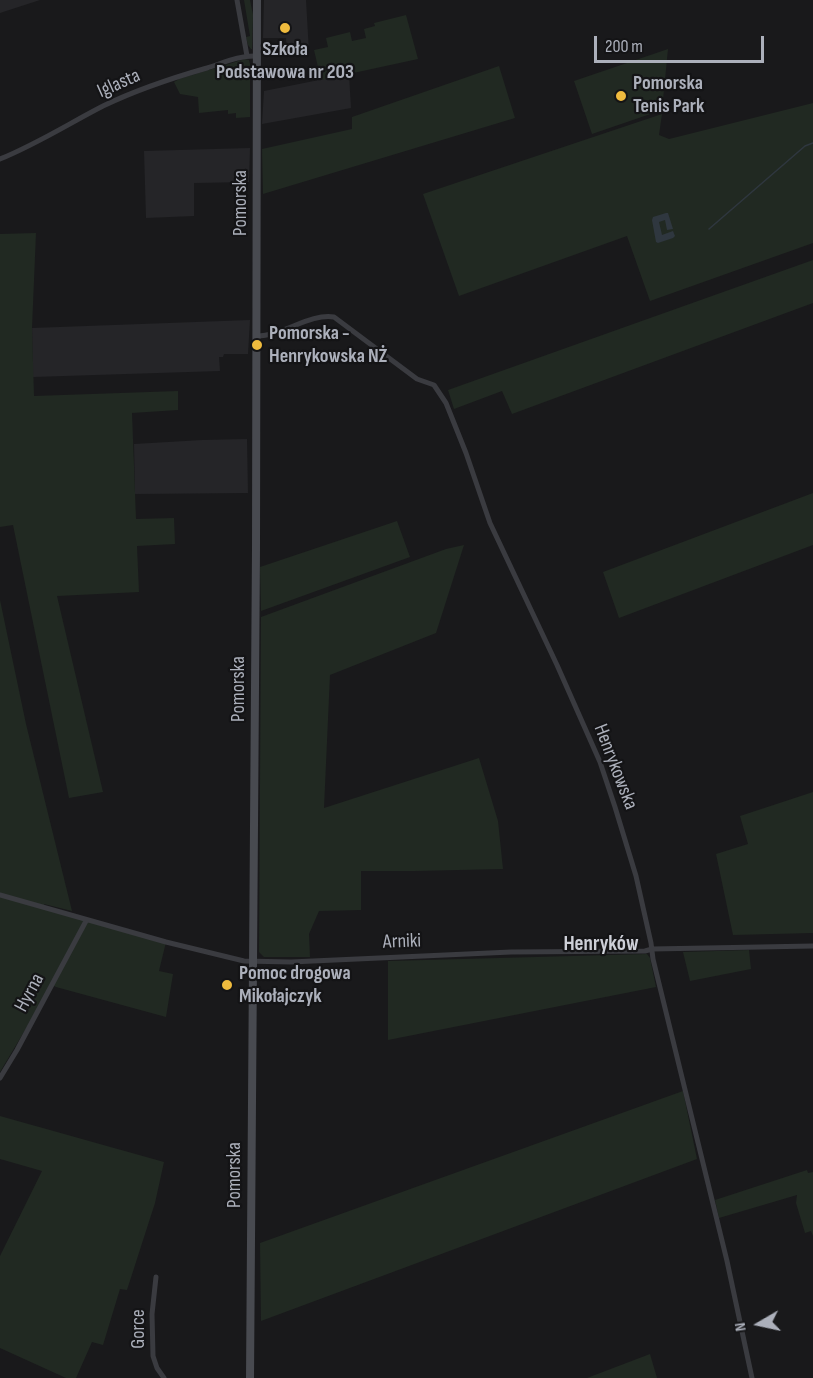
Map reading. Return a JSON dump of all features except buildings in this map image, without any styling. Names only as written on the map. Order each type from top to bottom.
[{"type":"street","points":[[237,0],[247,56]]},
{"type":"street","name":"Pomorska","points":[[250,1378],[258,278],[257,0]]},
{"type":"street","name":"Iglasta","points":[[0,159],[27,148],[104,106],[138,91],[247,56],[257,56]]},
{"type":"street","name":"Henrykowska","points":[[257,336],[268,335],[318,318],[334,317],[417,379],[431,383],[446,403],[490,523],[600,762],[615,807],[636,876],[753,1378]]},
{"type":"street","name":"Arniki","points":[[0,895],[86,921],[209,953],[254,961],[291,962],[511,952],[813,946]]},
{"type":"street","name":"Hyrna","points":[[0,1078],[86,921]]},
{"type":"street","name":"Gorce","points":[[156,1277],[152,1314],[153,1356],[164,1378]]},
{"type":"shaded area","points":[[0,0],[40,0],[0,13]]},
{"type":"shaded area","points":[[244,0],[250,0],[253,15],[252,49],[246,37],[250,36]]},
{"type":"shaded area","name":"Szkoła Podstawowa nr 203","points":[[264,0],[306,0],[309,52],[287,54],[286,38],[263,38]]},
{"type":"shaded area","points":[[406,15],[418,59],[321,80],[314,50],[328,47],[326,38],[350,32],[352,41],[366,38],[364,29],[375,26],[374,23]]},
{"type":"shaded area","name":"Pomorska Tenis Park","points":[[668,49],[662,110],[592,134],[574,81]]},
{"type":"shaded area","points":[[245,59],[249,60],[250,64],[250,117],[236,118],[236,113],[228,114],[228,110],[199,113],[198,97],[180,94],[174,82],[179,79]]},
{"type":"shaded area","points":[[499,66],[515,118],[263,194],[262,149],[352,129],[352,117]]},
{"type":"shaded area","points":[[349,74],[351,108],[262,124],[264,91]]},
{"type":"shaded area","points":[[813,103],[813,243],[650,301],[627,236],[459,296],[423,194],[662,114],[659,135],[669,139]]},
{"type":"shaded area","points":[[250,148],[249,182],[194,183],[194,216],[146,218],[144,151]]},
{"type":"shaded area","points":[[668,213],[673,229],[667,230],[665,220],[659,222],[662,235],[673,231],[675,236],[658,243],[652,220],[653,217]]},
{"type":"shaded area","points":[[36,233],[32,328],[34,396],[178,391],[178,410],[132,413],[136,519],[174,518],[175,544],[137,546],[139,592],[57,596],[103,792],[69,798],[13,525],[0,527],[0,234]]},
{"type":"shaded area","points":[[813,260],[813,303],[512,414],[502,391],[454,409],[448,390]]},
{"type":"shaded area","points":[[250,320],[248,354],[224,354],[223,357],[219,357],[220,371],[33,377],[32,328]]},
{"type":"shaded area","points":[[247,439],[248,493],[135,494],[134,444]]},
{"type":"shaded area","points":[[813,493],[813,545],[619,618],[603,572]]},
{"type":"shaded area","points":[[397,521],[410,557],[261,611],[260,567]]},
{"type":"shaded area","points":[[464,545],[436,633],[330,675],[324,808],[479,758],[498,821],[503,869],[361,871],[361,910],[319,911],[309,934],[310,957],[264,957],[259,952],[261,617],[446,549]]},
{"type":"shaded area","points":[[0,600],[26,724],[72,911],[44,904],[45,908],[166,942],[159,971],[173,974],[166,1017],[52,985],[0,1072]]},
{"type":"shaded area","points":[[813,792],[813,933],[733,935],[716,854],[748,844],[740,816]]},
{"type":"shaded area","points":[[749,950],[751,969],[690,981],[683,952]]},
{"type":"shaded area","points":[[647,954],[650,958],[656,987],[388,1040],[388,961]]},
{"type":"shaded area","points":[[683,1091],[697,1159],[261,1321],[260,1243]]},
{"type":"shaded area","points":[[0,1116],[164,1162],[155,1203],[127,1290],[120,1289],[103,1345],[92,1342],[76,1378],[66,1378],[0,1348],[0,1256],[42,1171],[0,1159]]},
{"type":"shaded area","points":[[807,1170],[808,1173],[813,1172],[813,1236],[811,1231],[805,1233],[796,1203],[797,1195],[719,1218],[715,1200]]},
{"type":"shaded area","points":[[650,1354],[657,1378],[587,1378]]},
{"type":"waterway","points":[[709,229],[805,146],[813,143]]},
{"type":"place","name":"Szkoła Podstawowa nr 203","points":[[285,28]]},
{"type":"place","name":"Pomorska Tenis Park","points":[[621,96]]},
{"type":"place","name":"Pomorska - Henrykowska NŻ","points":[[257,345]]},
{"type":"place","name":"Pomoc drogowa Mikołajczyk","points":[[227,985]]},
{"type":"district","name":"Henryków","points":[[601,945]]}]
